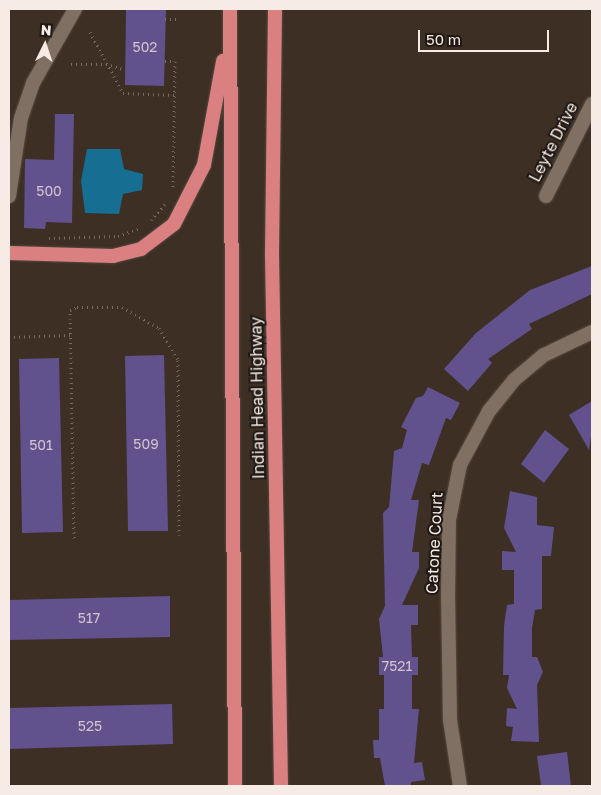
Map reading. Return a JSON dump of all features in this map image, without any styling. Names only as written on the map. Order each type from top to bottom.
[{"type":"highway","name":"Indian Head Highway","points":[[274,9],[272,254],[281,786]]},
{"type":"highway","name":"Indian Head Highway","points":[[230,12],[235,786]]},
{"type":"highway","points":[[9,253],[130,253],[152,242],[177,220],[193,193],[211,143],[230,12]]},
{"type":"street","points":[[9,196],[20,118],[33,83],[75,9]]},
{"type":"street","name":"Leyte Drive","points":[[546,196],[592,104]]},
{"type":"street","name":"Catone Court","points":[[460,786],[450,720],[448,599],[449,520],[460,465],[489,411],[514,380],[544,355],[592,332]]},
{"type":"path","points":[[165,19],[176,19]]},
{"type":"path","points":[[90,32],[123,93],[175,95]]},
{"type":"path","points":[[45,240],[130,234],[159,212],[173,188],[175,61],[165,60]]},
{"type":"path","points":[[71,64],[106,64],[124,69]]},
{"type":"path","points":[[74,538],[70,310],[122,307],[159,328],[178,360],[179,535]]},
{"type":"path","points":[[9,337],[70,335]]},
{"type":"water","points":[[87,149],[120,149],[124,169],[143,174],[142,190],[123,194],[119,214],[85,213],[81,181]]},
{"type":"building","points":[[126,9],[166,9],[164,86],[125,85]]},
{"type":"building","points":[[55,114],[74,114],[72,223],[46,222],[45,229],[24,228],[25,159],[54,160]]},
{"type":"building","points":[[592,266],[592,294],[529,324],[532,329],[488,359],[492,363],[468,391],[444,369],[476,333],[530,290]]},
{"type":"building","points":[[164,355],[168,531],[128,531],[125,356]]},
{"type":"building","points":[[59,358],[63,532],[22,533],[19,359]]},
{"type":"building","points":[[428,387],[460,403],[451,420],[446,418],[429,465],[422,463],[411,500],[419,500],[412,552],[419,552],[419,568],[402,605],[418,605],[418,625],[411,625],[412,657],[418,657],[418,675],[412,675],[412,709],[419,709],[414,763],[422,762],[425,780],[411,782],[411,786],[385,786],[380,758],[374,758],[373,740],[379,740],[379,709],[384,709],[384,675],[379,675],[379,657],[383,657],[379,619],[385,606],[383,513],[389,507],[394,451],[402,448],[407,430],[401,427],[416,398],[423,396]]},
{"type":"building","points":[[592,401],[592,429],[589,450],[569,415]]},
{"type":"building","points":[[545,430],[569,449],[544,483],[521,464]]},
{"type":"building","points":[[510,491],[537,497],[537,525],[554,527],[551,556],[542,556],[542,609],[535,610],[532,628],[532,657],[537,657],[543,672],[537,685],[539,742],[511,741],[513,727],[506,726],[507,708],[517,709],[507,688],[509,675],[503,675],[504,626],[507,605],[514,604],[514,570],[502,570],[502,551],[516,552],[504,528]]},
{"type":"building","points":[[170,596],[170,637],[9,640],[9,600]]},
{"type":"building","points":[[172,704],[173,744],[9,749],[9,708]]},
{"type":"building","points":[[567,752],[571,786],[541,786],[537,756]]}]
